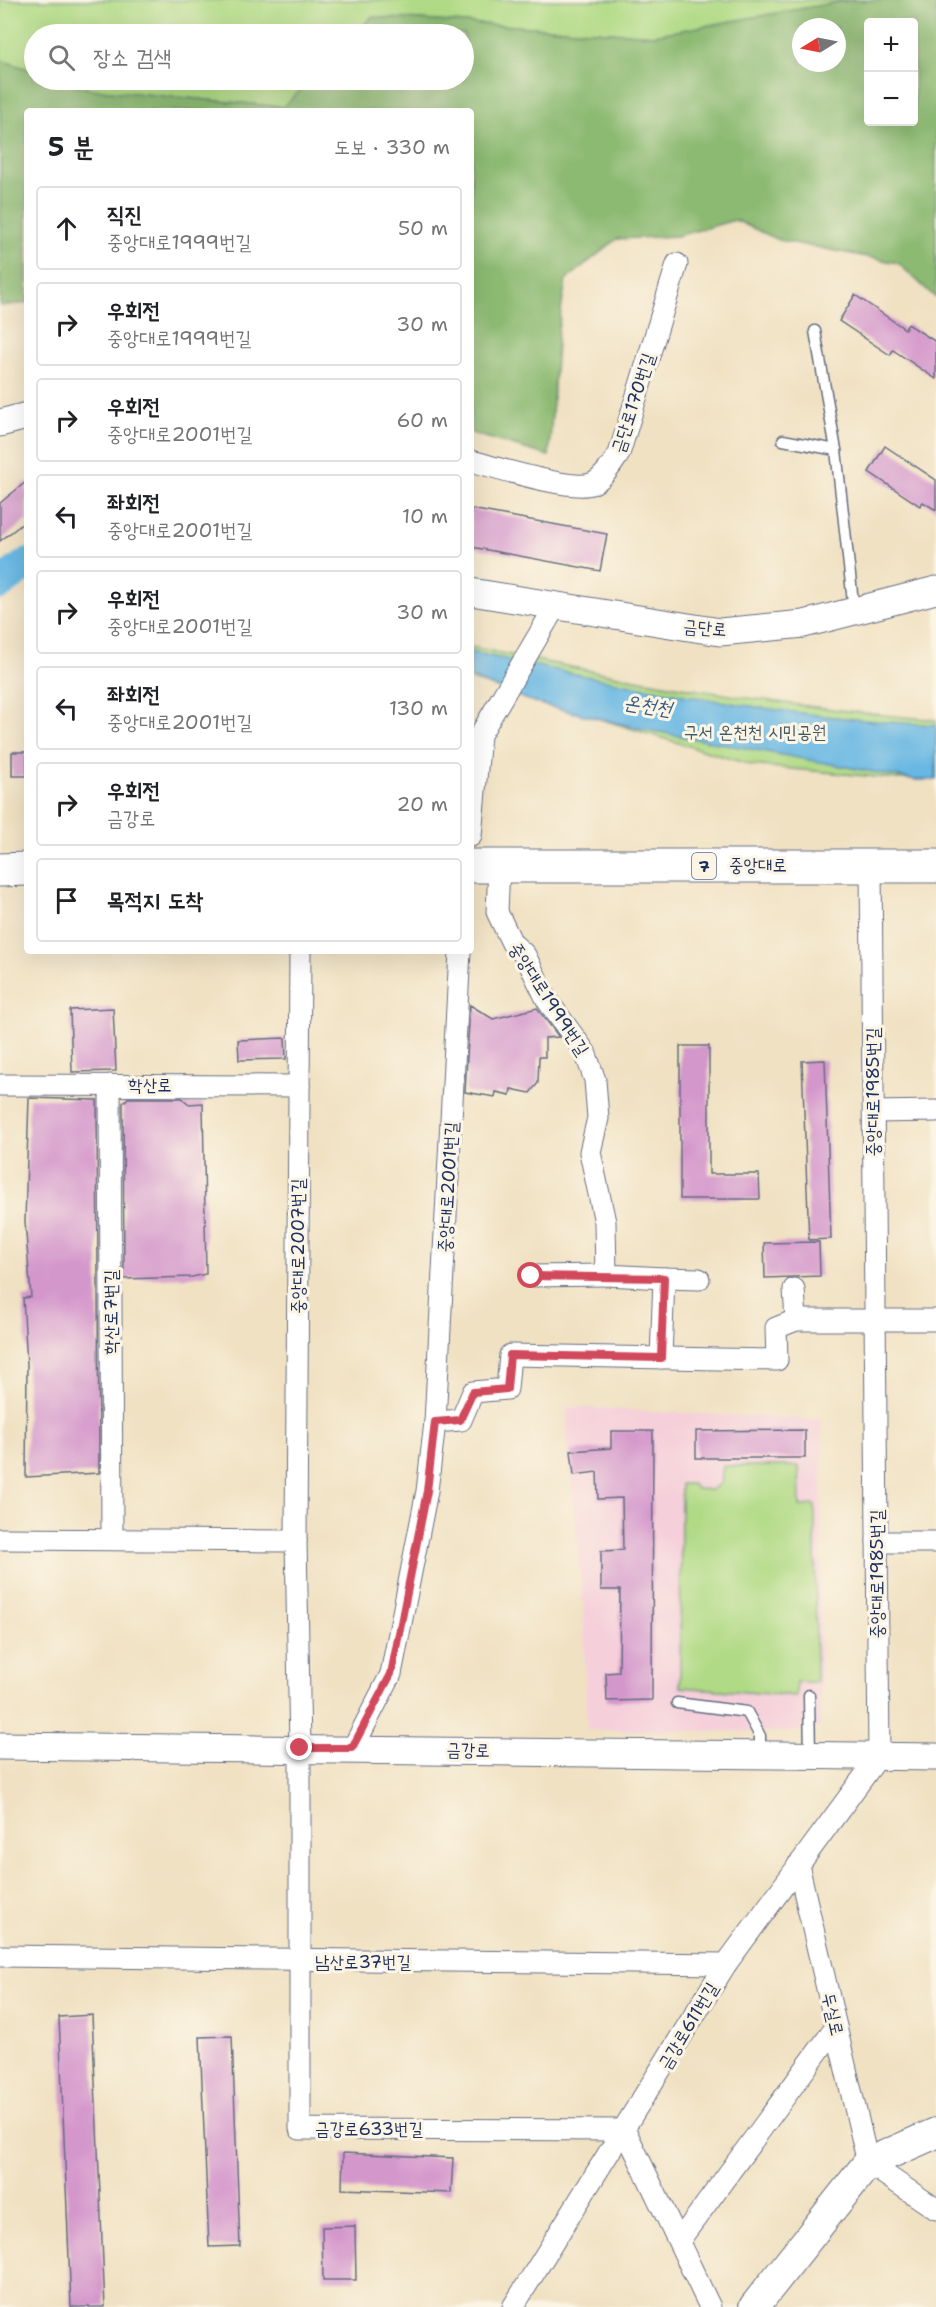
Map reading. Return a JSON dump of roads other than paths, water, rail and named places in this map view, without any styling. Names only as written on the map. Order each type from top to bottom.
[{"type":"main road","name":"중앙대로","points":[[474,846],[936,848]]},
{"type":"main road","points":[[0,850],[24,850]]},
{"type":"main road","name":"중앙대로","points":[[485,866],[936,866]]},
{"type":"main road","points":[[0,870],[24,869]]},
{"type":"main road","points":[[754,2307],[868,2163],[936,2133]]},
{"type":"street","name":"금단로170번길","points":[[474,461],[571,485],[591,484],[606,473],[620,454],[677,264]]},
{"type":"street","points":[[0,423],[24,417]]},
{"type":"street","name":"금단로","points":[[474,593],[720,632],[804,624],[936,590]]},
{"type":"street","points":[[474,759],[475,733],[502,696],[555,607]]},
{"type":"street","name":"중앙대로1985번길","points":[[871,865],[879,1756]]},
{"type":"street","name":"중앙대로1999번길","points":[[485,866],[497,912],[512,943],[525,955],[547,1000],[585,1052],[595,1080],[598,1118],[590,1152],[604,1222],[606,1275]]},
{"type":"street","name":"중앙대로2007번길","points":[[300,954],[296,1541],[300,1748]]},
{"type":"street","name":"중앙대로2001번길","points":[[352,1748],[391,1674],[427,1491],[435,1422],[460,954]]},
{"type":"street","name":"학산로","points":[[0,1084],[299,1086]]},
{"type":"street","name":"학산로7번길","points":[[110,1085],[112,1539]]},
{"type":"street","points":[[874,1112],[936,1111]]},
{"type":"street","points":[[531,1276],[606,1275],[699,1279]]},
{"type":"street","points":[[661,1358],[664,1278]]},
{"type":"street","points":[[794,1289],[796,1320]]},
{"type":"street","points":[[435,1422],[460,1420],[473,1392],[507,1389],[510,1355],[777,1360],[776,1328],[796,1320],[936,1320]]},
{"type":"street","points":[[0,1539],[296,1541]]},
{"type":"street","points":[[877,1542],[936,1542]]},
{"type":"street","name":"금강로","points":[[0,1746],[352,1748],[936,1757]]},
{"type":"street","name":"금강로633번길","points":[[300,1748],[300,2129],[625,2130]]},
{"type":"street","name":"금강로611번길","points":[[513,2307],[726,1964],[879,1756]]},
{"type":"street","name":"두실로","points":[[798,1865],[868,2163]]},
{"type":"street","name":"남산로37번길","points":[[0,1956],[726,1964]]},
{"type":"street","points":[[679,2241],[836,2027]]},
{"type":"street","points":[[625,2130],[711,2307]]},
{"type":"street","points":[[868,2163],[936,2209]]},
{"type":"lane","points":[[815,331],[836,450],[854,611]]},
{"type":"lane","points":[[783,440],[836,450]]},
{"type":"lane","points":[[809,1695],[810,1755]]},
{"type":"lane","points":[[677,1703],[747,1712],[760,1736],[760,1754]]},
{"type":"water","name":"온천천","points":[[474,653],[644,688],[760,708],[936,725],[936,780],[916,780],[638,728],[539,704],[474,679]]},
{"type":"waterway","name":"온천천","points":[[0,584],[24,566]]},
{"type":"park label","name":"구서 온천천 시민공원","points":[[755,732]]}]
